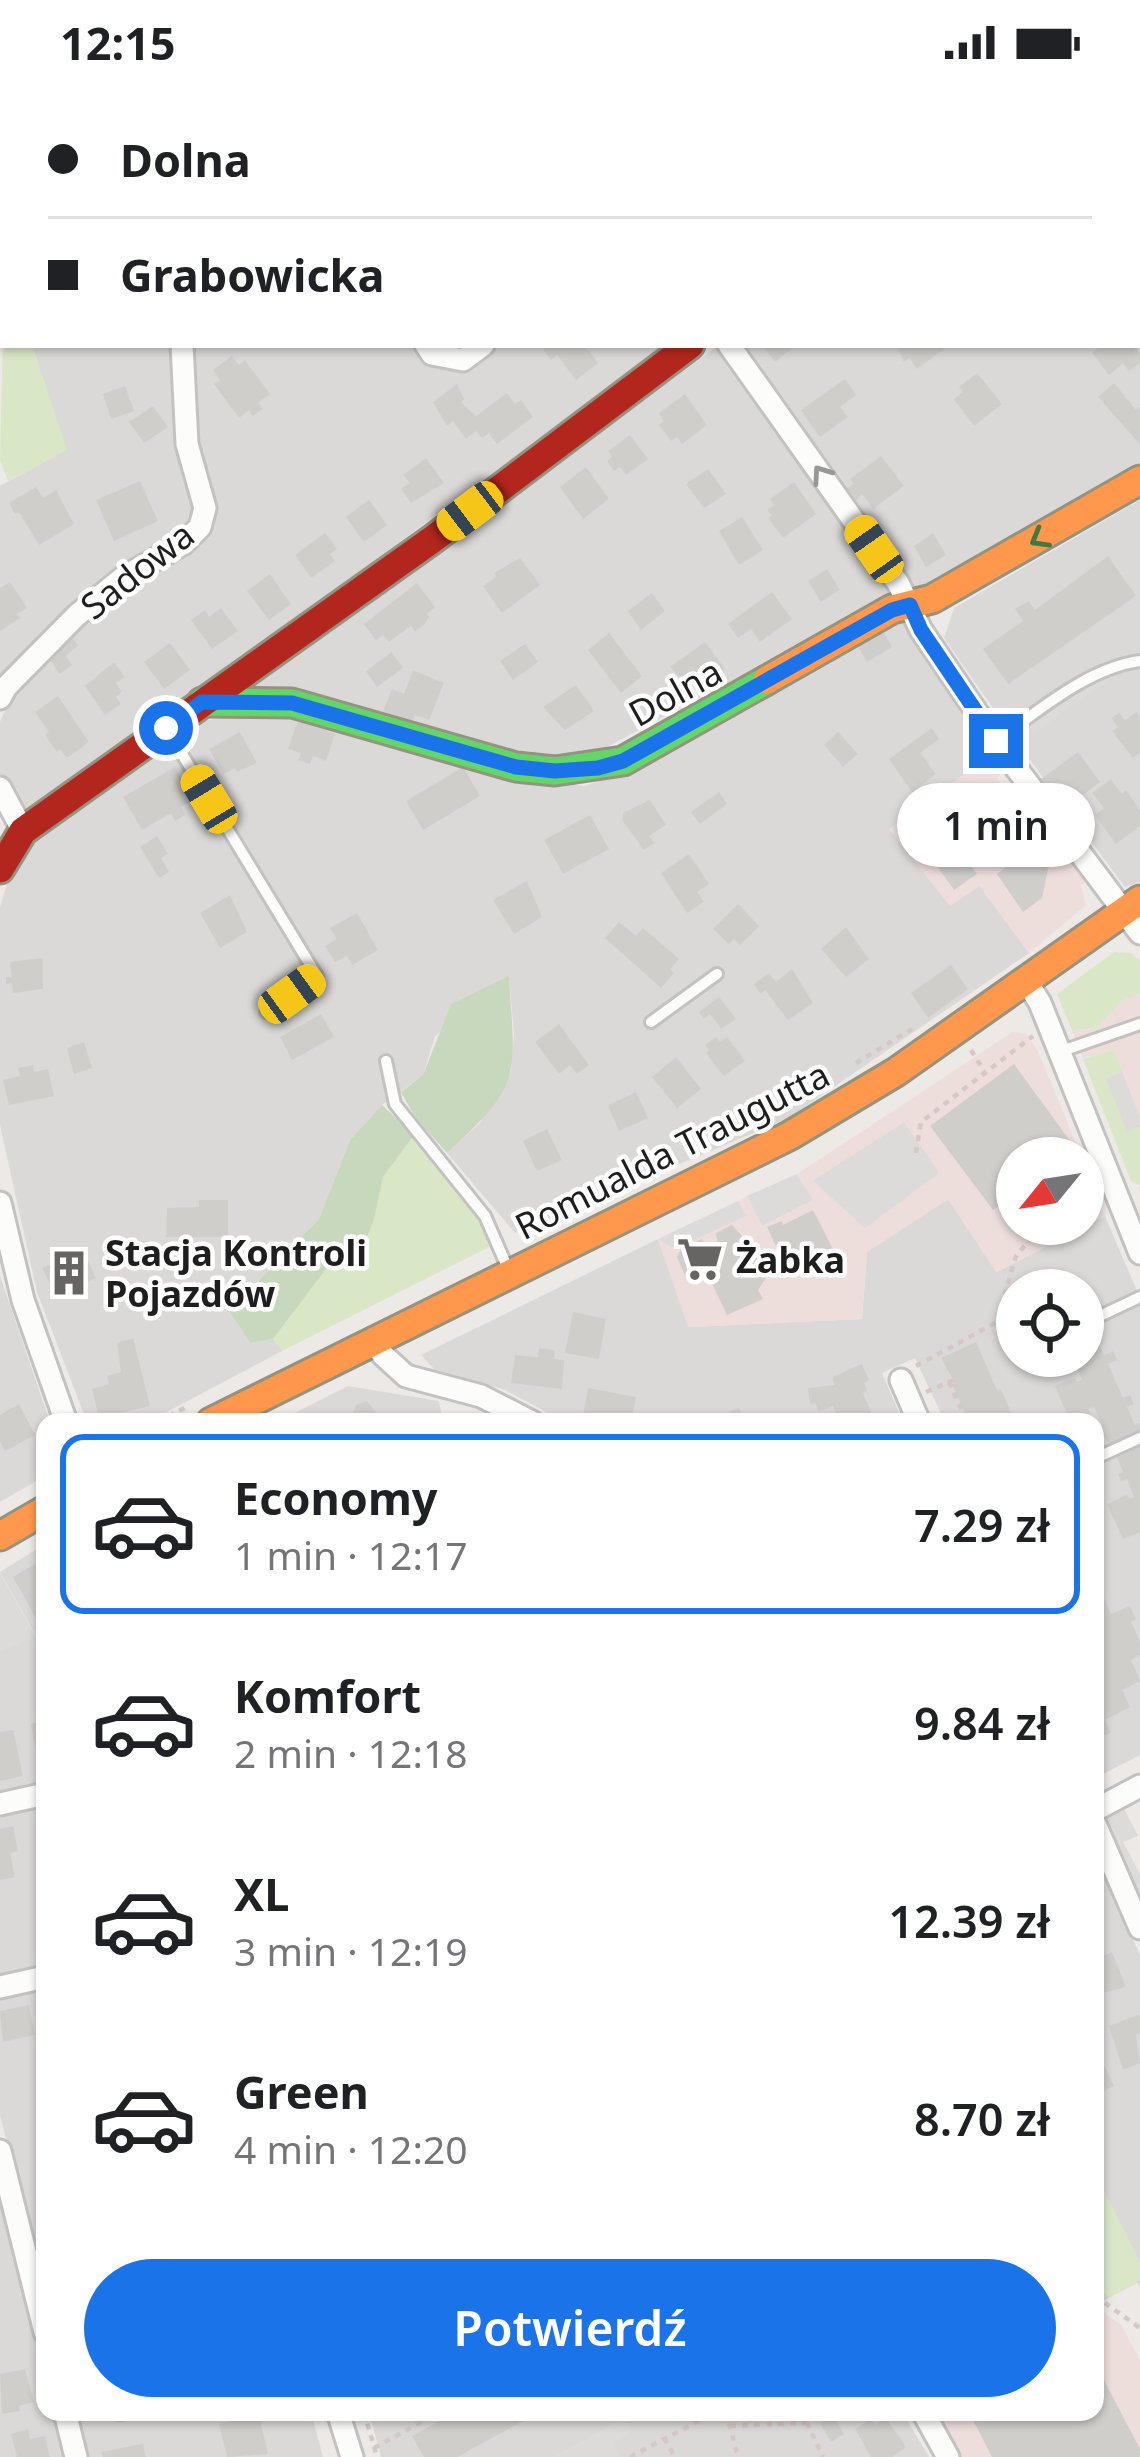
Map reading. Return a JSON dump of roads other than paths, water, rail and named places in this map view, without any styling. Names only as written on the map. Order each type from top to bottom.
[{"type":"street","name":"Sadowa","points":[[0,698],[5,687],[77,615],[124,578],[184,543],[200,527],[205,508],[187,444],[182,348]]},
{"type":"street","points":[[428,348],[432,354],[463,360],[479,348]]},
{"type":"street","points":[[0,869],[23,831],[433,538],[686,348]]},
{"type":"street","points":[[732,348],[910,605],[921,630],[996,741],[1134,915]]},
{"type":"street","name":"Dolna","points":[[202,702],[292,703],[516,767],[598,768],[647,750],[892,610],[932,599],[1140,480]]},
{"type":"street","points":[[0,788],[23,831]]},
{"type":"street","name":"Romualda Traugutta","points":[[205,1412],[375,1341],[789,1136],[896,1072],[1026,980],[1134,915]]},
{"type":"street","points":[[1026,980],[1040,1003],[1050,1046],[1140,1253]]},
{"type":"street","points":[[0,1204],[23,1300],[63,1413]]},
{"type":"street","points":[[375,1341],[406,1376],[481,1396],[514,1413]]},
{"type":"street","points":[[905,1390],[916,1413]]},
{"type":"street","points":[[0,1536],[36,1515]]},
{"type":"street","points":[[1104,1805],[1140,1786]]},
{"type":"street","points":[[0,1804],[36,1796]]},
{"type":"street","points":[[1104,1846],[1140,1928]]},
{"type":"street","points":[[0,1987],[36,1979]]},
{"type":"street","points":[[0,2151],[36,2296]]},
{"type":"street","points":[[67,2421],[76,2457]]},
{"type":"street","points":[[341,2421],[352,2457]]},
{"type":"street","points":[[928,2421],[948,2457]]},
{"type":"lane","points":[[996,741],[1067,692],[1123,663],[1140,661]]},
{"type":"lane","points":[[166,728],[317,976],[266,1012]]},
{"type":"lane","points":[[651,1022],[718,974]]},
{"type":"lane","points":[[1050,1046],[1140,1024]]},
{"type":"lane","points":[[386,1061],[395,1104],[485,1216],[510,1274]]},
{"type":"lane","points":[[1104,1314],[1140,1297]]},
{"type":"lane","points":[[1104,1454],[1140,1438]]},
{"type":"place","name":"Żabka","points":[[700,1259]]},
{"type":"place","name":"Stacja Kontroli Pojazdów","points":[[69,1273]]}]
